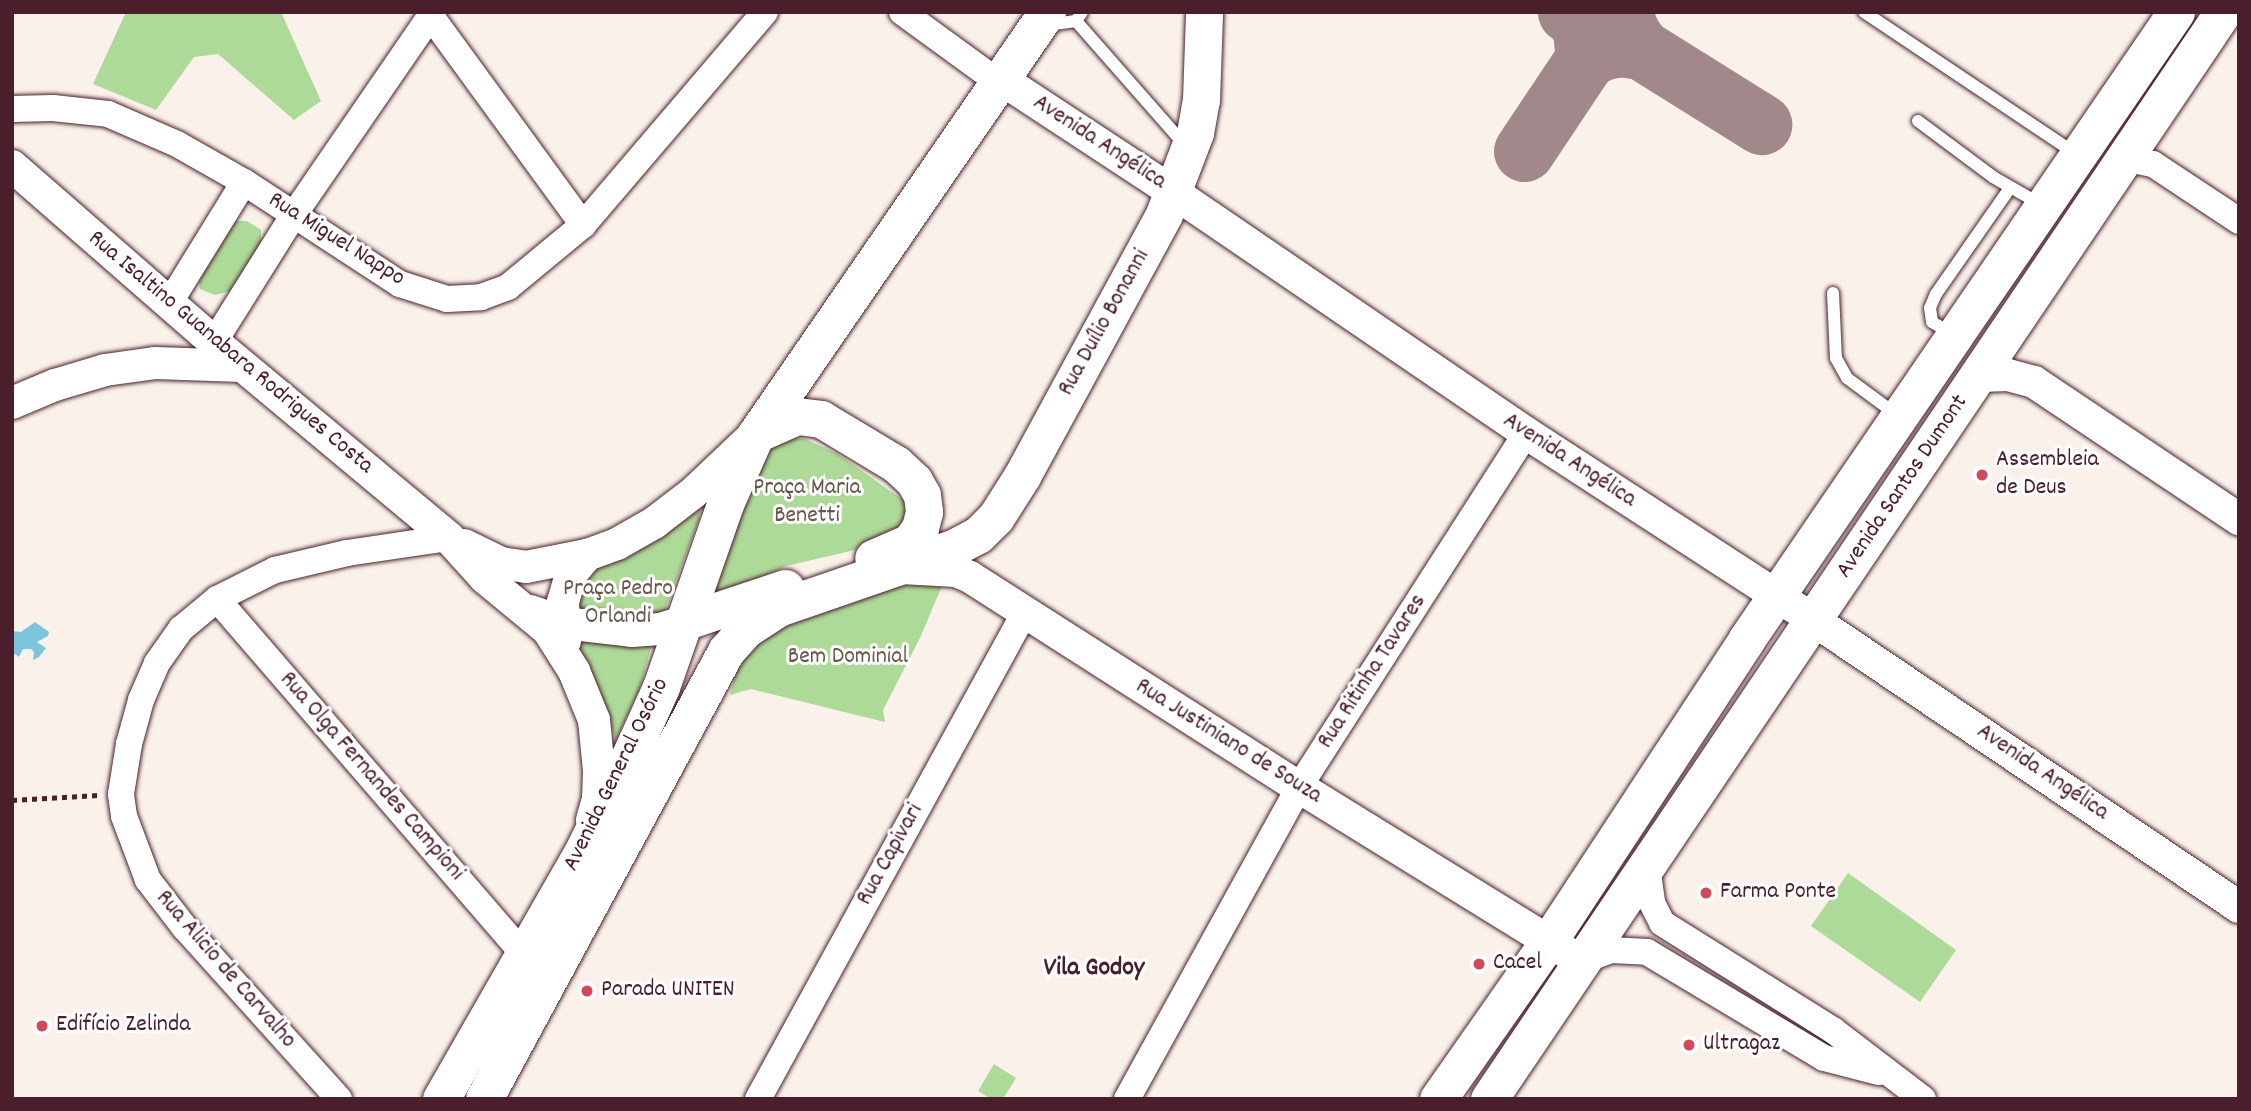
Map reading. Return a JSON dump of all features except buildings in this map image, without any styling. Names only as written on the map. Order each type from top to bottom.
[{"type":"main road","name":"Rua Duílio Bonanni","points":[[901,568],[978,535],[996,517],[1022,476],[1164,214],[1173,192],[1189,151],[1201,100],[1204,12]]},
{"type":"main road","name":"Avenida Santos Dumont","points":[[1438,1099],[1548,942],[1778,597],[2176,12]]},
{"type":"main road","name":"Avenida Santos Dumont","points":[[1489,1099],[1812,619],[1980,376],[2223,12]]},
{"type":"main road","name":"Avenida General Osório","points":[[441,1099],[584,849],[662,687],[725,504],[756,434],[998,82],[1060,18]]},
{"type":"main road","points":[[2081,151],[2124,158]]},
{"type":"main road","points":[[683,622],[897,549],[910,541],[920,528],[924,512],[922,495],[914,481],[896,464],[821,419],[797,416],[756,434]]},
{"type":"main road","name":"Avenida General Osório","points":[[484,1099],[726,651],[746,629],[778,608],[901,568]]},
{"type":"main road","points":[[778,608],[830,573],[901,568]]},
{"type":"street","name":"Rua Miguel Nappo","points":[[12,109],[53,108],[108,114],[177,144],[244,182],[400,284],[447,299],[481,297],[508,287],[583,225],[765,12]]},
{"type":"street","name":"Avenida Angélica","points":[[902,12],[998,82],[1013,87],[1173,192],[1525,433],[1812,619],[2239,906]]},
{"type":"street","points":[[155,363],[183,340],[204,333],[293,216],[432,14],[583,225]]},
{"type":"street","points":[[2124,158],[2153,164],[2239,221]]},
{"type":"street","name":"Rua Isaltino Guanabara Rodrigues Costa","points":[[12,166],[242,366],[449,538],[485,578],[548,630],[574,671],[594,720],[599,771],[598,799],[584,849]]},
{"type":"street","points":[[170,302],[244,182]]},
{"type":"street","points":[[12,403],[55,385],[104,370],[155,363],[242,366]]},
{"type":"street","points":[[1980,376],[2008,375],[2034,382],[2239,519]]},
{"type":"street","name":"Rua Ritinha Tavares","points":[[1127,1099],[1299,787],[1525,433]]},
{"type":"street","name":"Rua Isaltino Guanabara Rodrigues Costa","points":[[449,538],[501,563],[526,567],[587,555],[617,544],[654,523],[693,493],[756,434]]},
{"type":"street","name":"Rua Alicio de Carvalho","points":[[338,1099],[185,928],[148,880],[124,816],[121,794],[128,744],[141,700],[157,663],[181,629],[217,599],[275,570],[347,553],[449,538]]},
{"type":"street","points":[[574,671],[564,623],[563,602],[571,574],[587,555]]},
{"type":"street","name":"Rua Justiniano de Souza","points":[[901,568],[956,571],[1548,942]]},
{"type":"street","name":"Rua Olga Fernandes Campioni","points":[[217,599],[524,955]]},
{"type":"street","name":"Rua Isaltino Guanabara Rodrigues Costa","points":[[519,607],[564,623],[632,631],[660,629],[683,622]]},
{"type":"street","name":"Rua Capivari","points":[[761,1098],[1025,612]]},
{"type":"street","points":[[1647,866],[1652,903],[1662,923],[1839,1035],[1923,1099]]},
{"type":"street","points":[[1548,942],[1581,961],[1611,950],[1647,952],[1824,1058],[1891,1075]]},
{"type":"street","points":[[1824,1058],[1840,1055],[1843,1045],[1839,1035]]},
{"type":"lane","points":[[1864,12],[2081,151]]},
{"type":"lane","points":[[1060,18],[1189,151]]},
{"type":"lane","points":[[1918,121],[2010,188],[2043,206]]},
{"type":"lane","points":[[1956,337],[1932,322],[1930,308],[1936,294],[2010,188]]},
{"type":"lane","points":[[1833,293],[1836,358],[1847,378],[1900,418]]},
{"type":"path","points":[[12,800],[121,794]]},
{"type":"green space","points":[[126,12],[281,12],[321,101],[294,120],[218,54],[194,57],[156,110],[93,84]]},
{"type":"green space","points":[[233,221],[247,221],[261,230],[261,247],[231,291],[215,295],[200,289],[198,276]]},
{"type":"green space","name":"Praça Maria Benetti","points":[[781,437],[805,439],[838,454],[903,500],[908,519],[894,541],[786,566],[709,600],[723,554],[768,450]]},
{"type":"green space","name":"Praça Pedro Orlandi","points":[[700,509],[699,519],[650,651],[640,688],[616,740],[599,690],[579,663],[577,575],[688,511]]},
{"type":"green space","name":"Bem Dominial","points":[[897,585],[942,586],[920,638],[883,710],[885,722],[751,689],[730,695],[739,662],[773,631],[821,609]]},
{"type":"green space","points":[[1848,873],[1956,950],[1920,1002],[1811,926]]},
{"type":"green space","points":[[994,1064],[1016,1078],[1003,1099],[991,1099],[978,1091]]},
{"type":"water","points":[[35,622],[49,632],[48,636],[37,642],[46,648],[33,660],[34,652],[31,649],[23,649],[19,657],[12,652],[12,631],[21,632]]},
{"type":"taxiway","points":[[1568,12],[1576,17],[1583,31],[1586,58],[1601,50],[1619,46],[1641,49],[1631,36],[1621,12]]},
{"type":"taxiway","points":[[1641,49],[1761,124]]},
{"type":"taxiway","points":[[1524,151],[1586,58]]},
{"type":"place","name":"Assembleia de Deus","points":[[1982,475]]},
{"type":"place","name":"Farma Ponte","points":[[1706,893]]},
{"type":"place","name":"Cacel","points":[[1479,964]]},
{"type":"place","name":"Parada UNITEN","points":[[587,991]]},
{"type":"place","name":"Edifício Zelinda","points":[[42,1026]]},
{"type":"place","name":"Ultragaz","points":[[1689,1045]]},
{"type":"district","name":"Vila Godoy","points":[[1094,969]]}]
